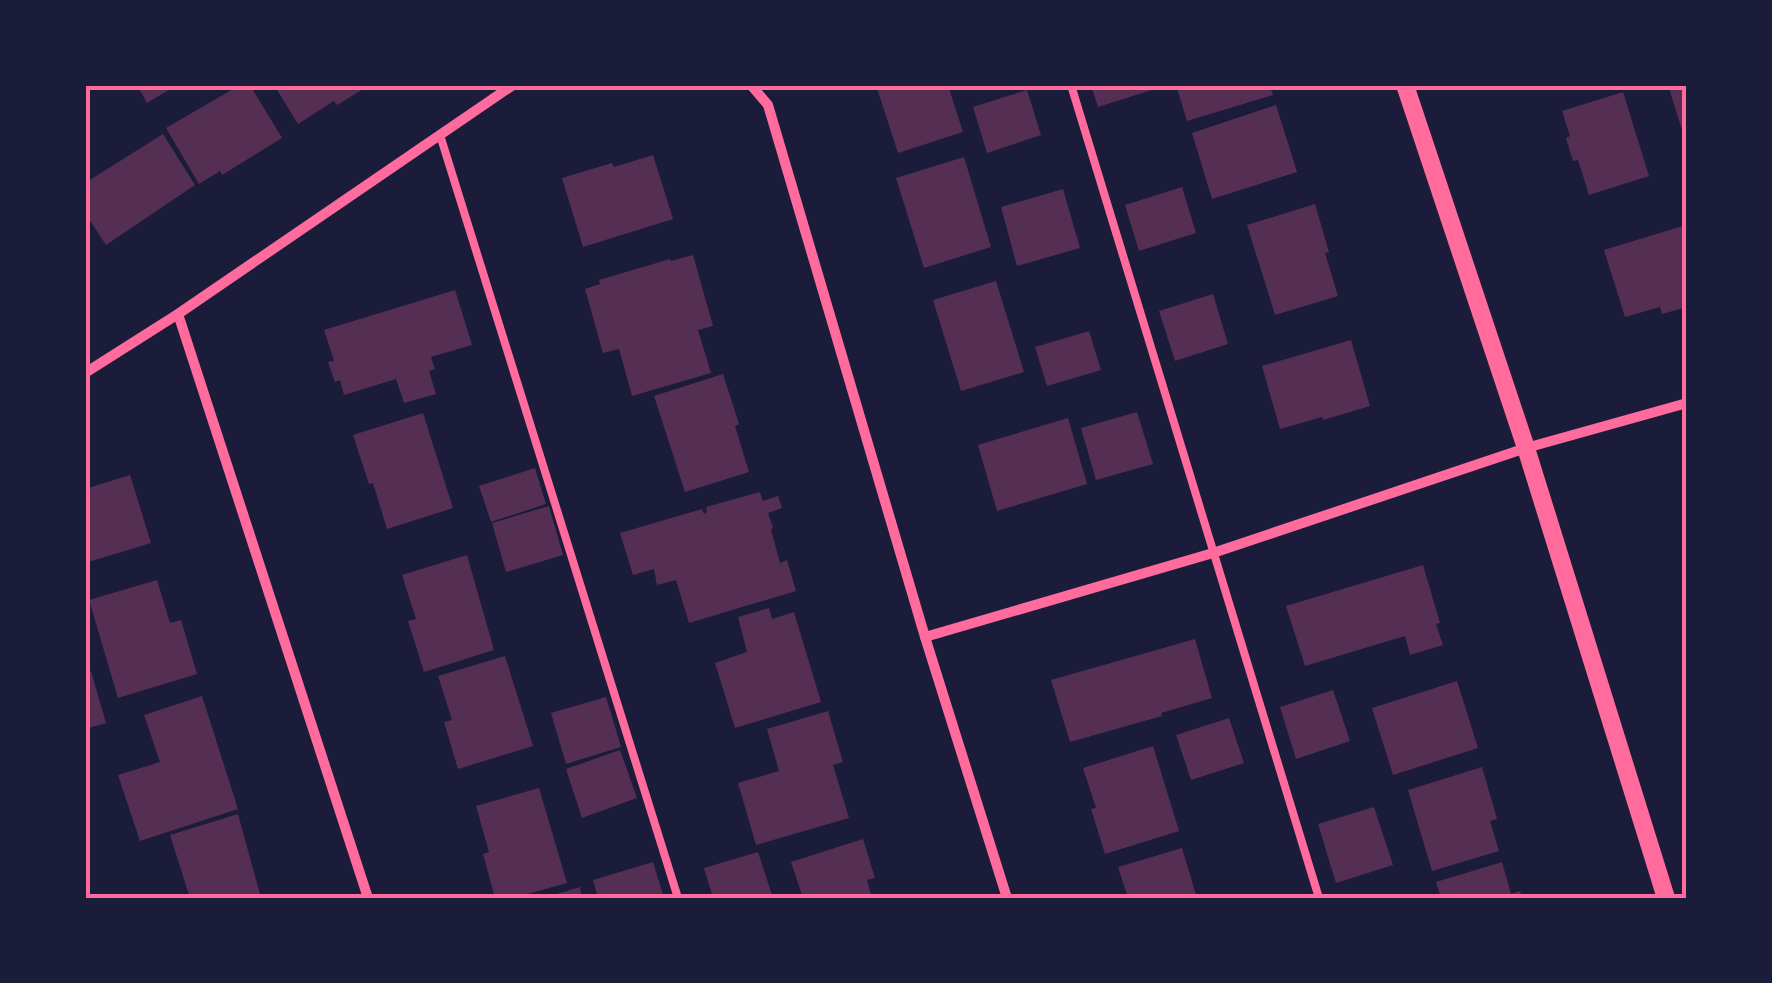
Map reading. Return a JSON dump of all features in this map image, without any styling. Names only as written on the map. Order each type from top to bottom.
[{"type":"street","points":[[85,373],[513,85]]},
{"type":"street","points":[[751,85],[768,105],[1007,898]]},
{"type":"street","points":[[1406,85],[1526,448],[1666,898]]},
{"type":"street","points":[[178,314],[368,898]]},
{"type":"street","points":[[926,637],[1212,553],[1526,448],[1687,403]]},
{"type":"lane","points":[[1071,85],[1319,898]]},
{"type":"lane","points":[[440,135],[678,898]]},
{"type":"building","points":[[137,85],[177,85],[147,103]]},
{"type":"building","points":[[240,85],[250,85],[282,138],[222,175],[220,171],[199,184],[166,128]]},
{"type":"building","points":[[274,85],[370,85],[337,105],[334,101],[298,124]]},
{"type":"building","points":[[876,85],[948,85],[963,132],[898,153]]},
{"type":"building","points":[[1091,85],[1153,85],[1155,89],[1098,107]]},
{"type":"building","points":[[1176,85],[1270,85],[1273,95],[1187,121]]},
{"type":"building","points":[[1668,85],[1687,85],[1687,143],[1686,143]]},
{"type":"building","points":[[1027,90],[1041,135],[987,153],[973,107]]},
{"type":"building","points":[[1623,92],[1649,176],[1589,195],[1578,160],[1573,161],[1562,111]]},
{"type":"building","points":[[1276,105],[1297,172],[1212,199],[1192,133]]},
{"type":"building","points":[[163,134],[195,185],[106,245],[85,213],[85,183]]},
{"type":"building","points":[[653,155],[673,219],[583,247],[562,178]]},
{"type":"building","points":[[964,157],[991,247],[924,268],[896,178]]},
{"type":"building","points":[[1182,187],[1196,233],[1139,251],[1125,205]]},
{"type":"building","points":[[1063,189],[1080,248],[1017,266],[1001,207]]},
{"type":"building","points":[[1315,204],[1338,296],[1275,315],[1247,225]]},
{"type":"building","points":[[1686,225],[1687,307],[1662,314],[1660,307],[1625,317],[1604,250]]},
{"type":"building","points":[[693,255],[713,326],[698,330],[711,373],[632,396],[619,349],[603,353],[585,289],[600,284],[599,280]]},
{"type":"building","points":[[996,281],[1024,372],[961,391],[933,300]]},
{"type":"building","points":[[455,290],[472,345],[431,357],[435,369],[429,371],[436,394],[404,403],[396,379],[344,395],[328,362],[334,361],[324,330]]},
{"type":"building","points":[[1213,294],[1228,344],[1175,361],[1159,311]]},
{"type":"building","points":[[1089,331],[1101,370],[1047,386],[1035,347]]},
{"type":"building","points":[[1351,340],[1370,406],[1280,429],[1262,366]]},
{"type":"building","points":[[723,374],[749,472],[685,492],[654,396]]},
{"type":"building","points":[[1137,412],[1153,464],[1096,480],[1081,428]]},
{"type":"building","points":[[423,413],[453,508],[387,529],[353,435]]},
{"type":"building","points":[[1068,418],[1087,484],[997,511],[978,445]]},
{"type":"building","points":[[535,468],[546,504],[491,522],[479,486]]},
{"type":"building","points":[[130,475],[151,543],[85,563],[85,489]]},
{"type":"building","points":[[760,492],[763,501],[778,496],[782,508],[768,513],[771,530],[780,563],[787,560],[796,591],[689,623],[676,580],[657,585],[654,569],[633,575],[620,533],[702,509],[704,514],[706,507]]},
{"type":"building","points":[[549,506],[563,555],[506,572],[492,523]]},
{"type":"building","points":[[467,555],[494,650],[424,672],[408,621],[416,619],[402,575]]},
{"type":"building","points":[[1423,565],[1443,645],[1410,655],[1405,636],[1305,666],[1286,606]]},
{"type":"building","points":[[157,580],[170,623],[181,620],[197,674],[118,698],[89,600]]},
{"type":"building","points":[[769,608],[772,619],[794,612],[821,702],[735,728],[715,663],[747,652],[738,617]]},
{"type":"building","points":[[1195,639],[1212,698],[1070,742],[1051,680]]},
{"type":"building","points":[[505,656],[533,746],[458,769],[444,722],[452,720],[438,676]]},
{"type":"building","points":[[91,671],[106,723],[85,729],[85,673]]},
{"type":"building","points":[[1457,681],[1478,748],[1393,775],[1372,708]]},
{"type":"building","points":[[1333,690],[1350,741],[1296,759],[1280,707]]},
{"type":"building","points":[[202,696],[238,809],[140,841],[118,775],[160,762],[144,715]]},
{"type":"building","points":[[606,697],[621,747],[566,764],[551,713]]},
{"type":"building","points":[[828,711],[843,762],[833,765],[849,818],[756,845],[738,783],[779,771],[767,729]]},
{"type":"building","points":[[1229,718],[1244,763],[1191,780],[1176,735]]},
{"type":"building","points":[[1153,746],[1179,831],[1105,854],[1083,768]]},
{"type":"building","points":[[620,750],[637,798],[582,818],[566,769]]},
{"type":"building","points":[[1482,767],[1497,819],[1490,821],[1499,851],[1432,871],[1408,790]]},
{"type":"building","points":[[539,788],[567,883],[513,898],[495,898],[483,854],[489,852],[476,806]]},
{"type":"building","points":[[1374,807],[1393,865],[1336,883],[1318,824]]},
{"type":"building","points":[[238,814],[261,898],[190,898],[170,835]]},
{"type":"building","points":[[863,839],[875,878],[867,880],[872,898],[803,898],[791,862]]},
{"type":"building","points":[[1182,848],[1197,898],[1128,898],[1118,867]]},
{"type":"building","points":[[758,852],[773,898],[713,898],[704,868]]},
{"type":"building","points":[[653,862],[664,898],[598,898],[593,880]]},
{"type":"building","points":[[1502,862],[1511,894],[1520,891],[1522,898],[1441,898],[1436,882]]},
{"type":"building","points":[[580,887],[582,898],[547,897]]}]
